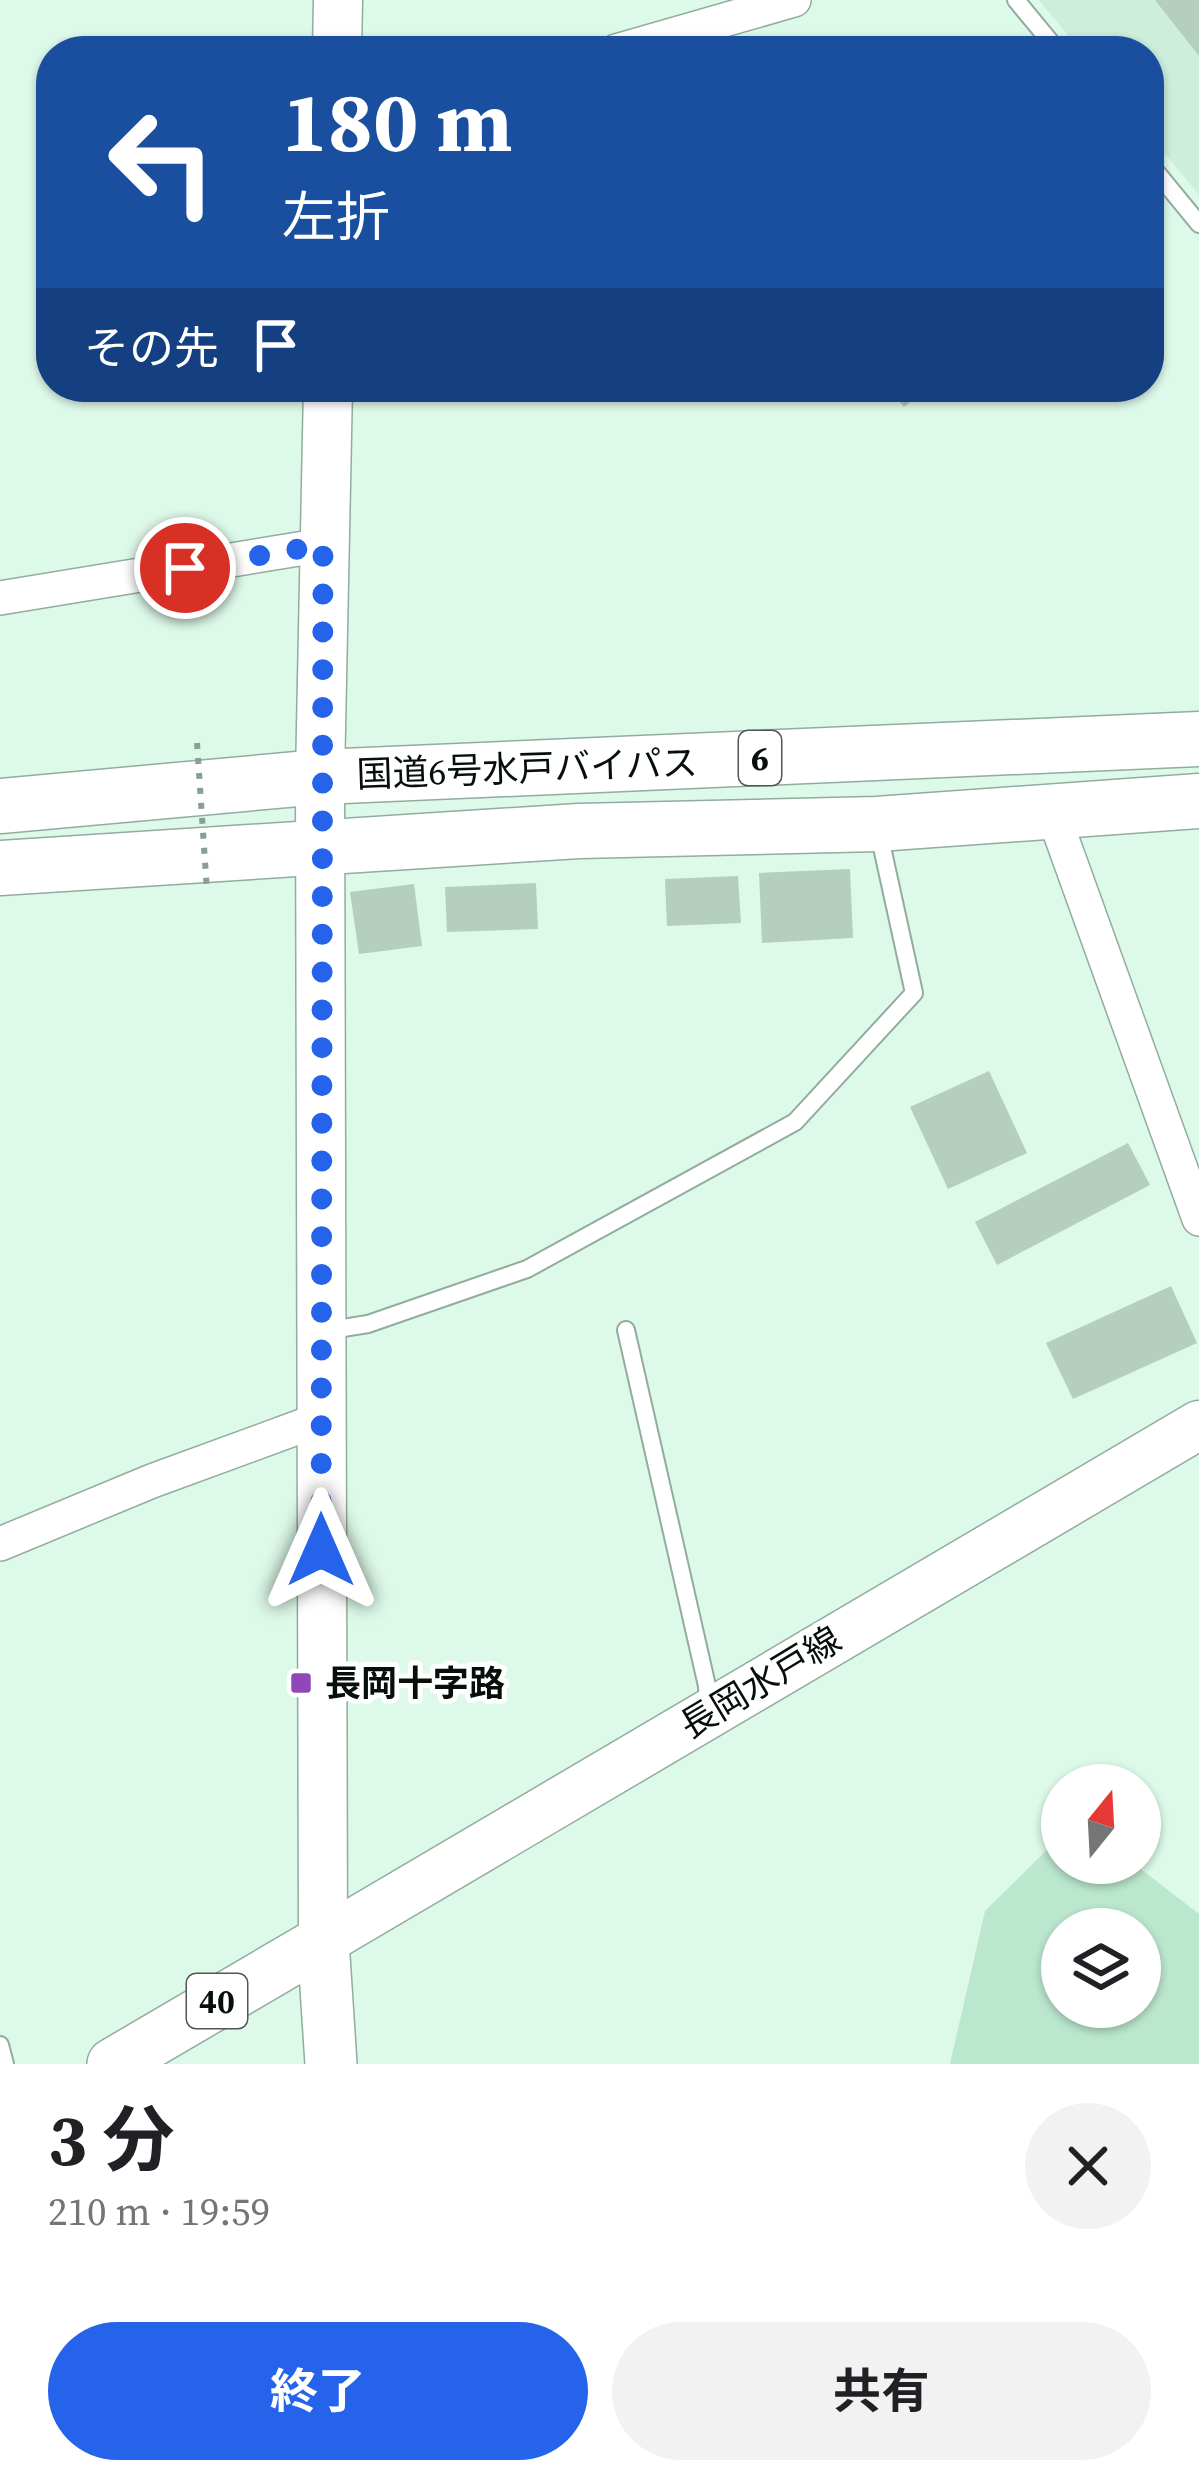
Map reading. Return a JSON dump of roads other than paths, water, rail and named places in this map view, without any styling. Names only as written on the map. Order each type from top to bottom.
[{"type":"highway","name":"国道6号水戸バイパス","points":[[0,806],[320,777],[1199,739]]},
{"type":"highway","name":"国道6号水戸バイパス","points":[[0,868],[322,844],[579,831],[877,824],[1199,801]]},
{"type":"main road","points":[[338,0],[338,36]]},
{"type":"main road","points":[[328,402],[320,777],[321,1419],[323,1941],[331,2064]]},
{"type":"main road","name":"長岡水戸線","points":[[323,1941],[1199,1425]]},
{"type":"main road","name":"40","points":[[113,2064],[323,1941]]},
{"type":"street","points":[[668,36],[794,0]]},
{"type":"street","points":[[0,598],[323,545]]},
{"type":"street","points":[[1052,811],[1199,1219]]},
{"type":"street","points":[[0,1544],[321,1419]]},
{"type":"lane","points":[[1016,0],[1046,36]]},
{"type":"lane","points":[[1164,181],[1199,224]]},
{"type":"lane","points":[[323,1332],[368,1324],[527,1269],[795,1122],[914,993],[877,824]]},
{"type":"lane","points":[[626,1330],[707,1686],[708,1713]]},
{"type":"lane","points":[[0,2044],[5,2064]]},
{"type":"place","name":"長岡十字路","points":[[301,1683]]}]
